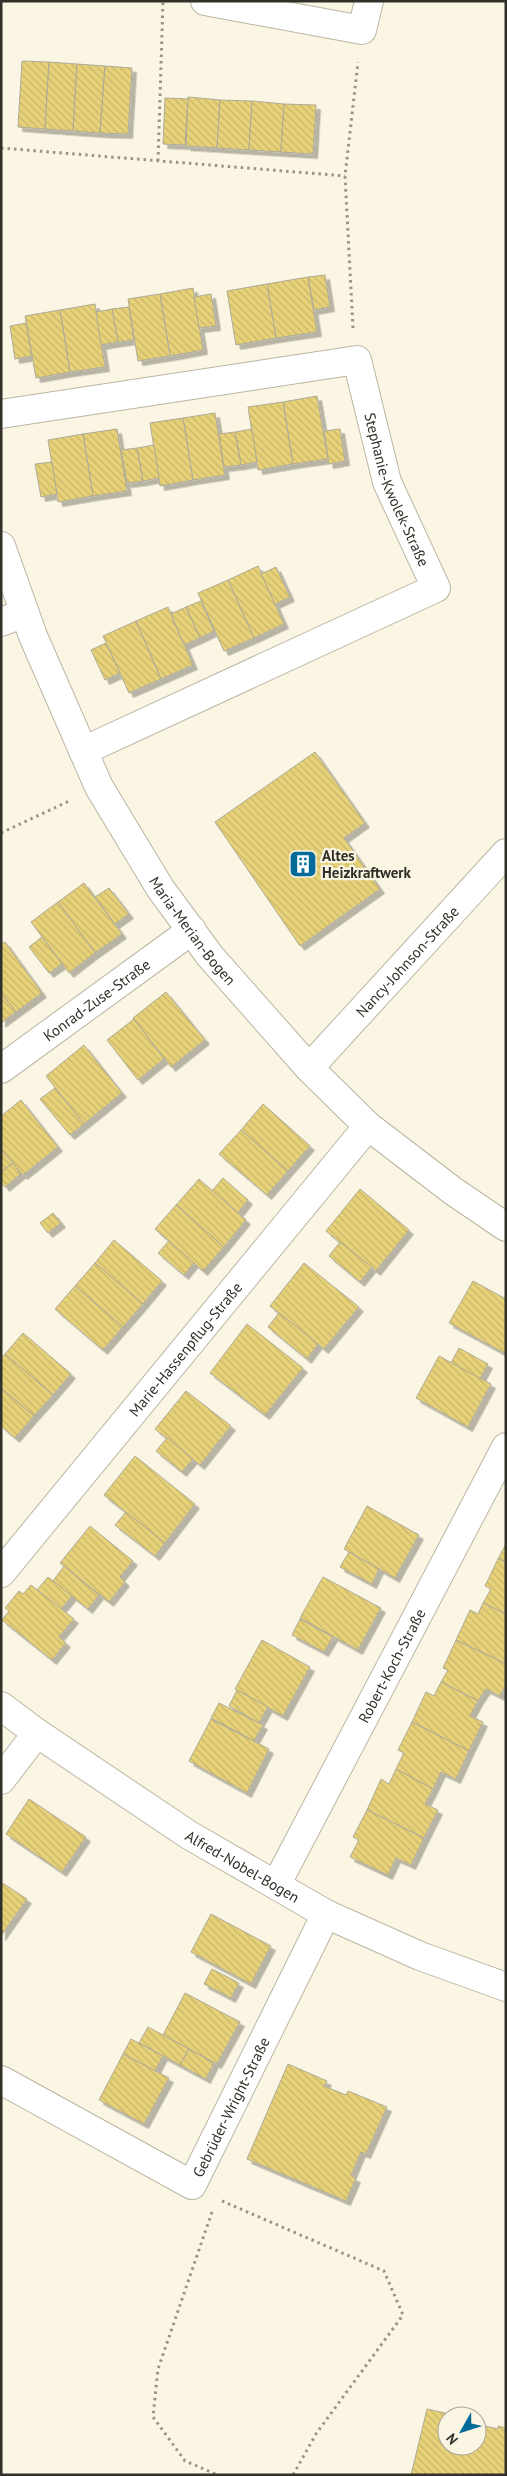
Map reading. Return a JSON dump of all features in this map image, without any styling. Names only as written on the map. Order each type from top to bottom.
[{"type":"street","points":[[205,1],[362,30],[369,1]]},
{"type":"street","points":[[1,414],[357,360]]},
{"type":"street","name":"Stephanie-Kwolek-Straße","points":[[83,751],[436,588],[387,482],[357,360]]},
{"type":"street","name":"Maria-Merian-Bogen","points":[[1,546],[13,618],[100,787],[160,888],[247,1000],[309,1068],[368,1126],[453,1191],[506,1227]]},
{"type":"street","name":"Nancy-Johnson-Straße","points":[[309,1068],[506,853]]},
{"type":"street","name":"Konrad-Zuse-Straße","points":[[1,1069],[192,930]]},
{"type":"street","name":"Marie-Hassenpflug-Straße","points":[[1,1573],[368,1126]]},
{"type":"street","name":"Robert-Koch-Straße","points":[[276,1885],[506,1447]]},
{"type":"street","name":"Alfred-Nobel-Bogen","points":[[1,1706],[37,1734],[189,1835],[326,1914],[420,1956],[506,1987]]},
{"type":"street","points":[[1,1780],[37,1734]]},
{"type":"street","name":"Gebrüder-Wright-Straße","points":[[1,2080],[192,2185],[326,1914]]},
{"type":"path","points":[[158,161],[163,1]]},
{"type":"path","points":[[357,360],[354,341],[346,176],[362,30]]},
{"type":"path","points":[[1,148],[346,176]]},
{"type":"path","points":[[1,833],[100,787]]},
{"type":"path","points":[[192,2185],[217,2199],[384,2271],[402,2314],[316,2434],[293,2475]]},
{"type":"path","points":[[217,2199],[158,2369],[153,2417],[185,2461],[218,2475]]},
{"type":"building","points":[[22,61],[49,62],[45,129],[18,127]]},
{"type":"building","points":[[49,62],[77,64],[73,131],[45,129]]},
{"type":"building","points":[[77,64],[105,66],[100,133],[73,131]]},
{"type":"building","points":[[105,66],[132,68],[128,134],[100,133]]},
{"type":"building","points":[[188,97],[220,100],[217,148],[186,146]]},
{"type":"building","points":[[165,98],[188,99],[185,145],[163,144]]},
{"type":"building","points":[[220,100],[252,101],[249,150],[217,148]]},
{"type":"building","points":[[252,101],[284,104],[281,152],[249,150]]},
{"type":"building","points":[[284,104],[316,105],[313,154],[281,152]]},
{"type":"building","points":[[325,275],[330,307],[314,310],[308,277]]},
{"type":"building","points":[[308,277],[317,332],[276,338],[267,284]]},
{"type":"building","points":[[267,284],[276,338],[236,345],[227,291]]},
{"type":"building","points":[[193,288],[203,350],[170,356],[160,294]]},
{"type":"building","points":[[160,294],[170,356],[138,361],[128,299]]},
{"type":"building","points":[[211,294],[216,326],[199,328],[194,297]]},
{"type":"building","points":[[95,304],[105,367],[70,372],[60,310]]},
{"type":"building","points":[[129,307],[134,340],[118,342],[112,309]]},
{"type":"building","points":[[112,309],[118,342],[101,345],[96,312]]},
{"type":"building","points":[[60,310],[70,372],[36,378],[25,316]]},
{"type":"building","points":[[26,323],[32,356],[15,359],[10,326]]},
{"type":"building","points":[[317,396],[328,459],[293,464],[283,402]]},
{"type":"building","points":[[283,402],[293,464],[258,470],[248,407]]},
{"type":"building","points":[[215,413],[225,475],[193,480],[183,418]]},
{"type":"building","points":[[183,418],[193,480],[160,486],[150,423]]},
{"type":"building","points":[[117,429],[127,491],[93,496],[83,434]]},
{"type":"building","points":[[252,429],[257,462],[241,465],[235,432]]},
{"type":"building","points":[[340,429],[345,461],[329,464],[324,431]]},
{"type":"building","points":[[235,432],[241,465],[224,467],[219,434]]},
{"type":"building","points":[[83,434],[93,496],[58,502],[48,440]]},
{"type":"building","points":[[154,445],[159,478],[143,481],[137,448]]},
{"type":"building","points":[[137,448],[143,481],[127,483],[121,450]]},
{"type":"building","points":[[52,462],[57,494],[41,497],[35,464]]},
{"type":"building","points":[[258,566],[284,624],[254,638],[228,580]]},
{"type":"building","points":[[276,567],[290,597],[275,604],[261,574]]},
{"type":"building","points":[[228,580],[254,638],[224,651],[198,593]]},
{"type":"building","points":[[201,601],[214,631],[200,638],[186,607]]},
{"type":"building","points":[[168,607],[193,665],[161,679],[136,621]]},
{"type":"building","points":[[186,607],[200,638],[184,645],[171,614]]},
{"type":"building","points":[[136,621],[161,679],[129,693],[103,636]]},
{"type":"building","points":[[106,643],[120,673],[105,680],[91,650]]},
{"type":"building","name":"Altes Heizkraftwerk","points":[[315,752],[365,823],[344,838],[380,889],[300,946],[215,822]]},
{"type":"building","points":[[84,883],[122,934],[95,953],[58,902]]},
{"type":"building","points":[[109,888],[129,914],[115,924],[95,897]]},
{"type":"building","points":[[58,902],[95,953],[69,973],[31,922]]},
{"type":"building","points":[[42,937],[62,964],[49,973],[29,947]]},
{"type":"building","points":[[5,942],[42,993],[16,1012],[1,993],[1,944]]},
{"type":"building","points":[[166,992],[205,1040],[171,1067],[133,1018]]},
{"type":"building","points":[[1,993],[16,1012],[1,1023]]},
{"type":"building","points":[[134,1019],[164,1059],[138,1080],[107,1040]]},
{"type":"building","points":[[84,1045],[122,1093],[84,1124],[46,1076]]},
{"type":"building","points":[[55,1088],[84,1124],[70,1135],[40,1099]]},
{"type":"building","points":[[21,1100],[58,1147],[23,1175],[1,1149],[1,1116]]},
{"type":"building","points":[[263,1104],[310,1146],[288,1171],[241,1130]]},
{"type":"building","points":[[241,1130],[288,1171],[267,1195],[219,1154]]},
{"type":"building","points":[[1,1149],[13,1163],[1,1172]]},
{"type":"building","points":[[13,1163],[21,1174],[5,1187],[1,1182],[1,1172]]},
{"type":"building","points":[[223,1178],[248,1200],[238,1213],[212,1191]]},
{"type":"building","points":[[199,1179],[246,1220],[224,1247],[176,1205]]},
{"type":"building","points":[[360,1189],[409,1230],[376,1271],[326,1231]]},
{"type":"building","points":[[176,1205],[224,1247],[203,1271],[155,1229]]},
{"type":"building","points":[[53,1213],[61,1223],[48,1233],[40,1223]]},
{"type":"building","points":[[114,1240],[162,1281],[143,1304],[95,1263]]},
{"type":"building","points":[[169,1241],[194,1263],[184,1275],[158,1253]]},
{"type":"building","points":[[340,1242],[372,1267],[360,1282],[329,1256]]},
{"type":"building","points":[[95,1263],[143,1304],[123,1327],[75,1286]]},
{"type":"building","points":[[304,1263],[359,1307],[324,1349],[270,1306]]},
{"type":"building","points":[[473,1281],[506,1299],[506,1354],[449,1323]]},
{"type":"building","points":[[75,1286],[123,1327],[103,1350],[55,1309]]},
{"type":"building","points":[[279,1313],[318,1344],[307,1359],[268,1327]]},
{"type":"building","points":[[247,1324],[303,1368],[265,1415],[210,1373]]},
{"type":"building","points":[[23,1333],[71,1374],[53,1395],[5,1354]]},
{"type":"building","points":[[459,1348],[488,1364],[480,1379],[451,1363]]},
{"type":"building","points":[[5,1354],[53,1395],[34,1416],[1,1388],[1,1358]]},
{"type":"building","points":[[439,1356],[491,1384],[468,1427],[416,1398]]},
{"type":"building","points":[[1,1388],[34,1416],[15,1438],[1,1426]]},
{"type":"building","points":[[186,1391],[231,1426],[200,1465],[155,1429]]},
{"type":"building","points":[[167,1438],[193,1459],[182,1472],[156,1451]]},
{"type":"building","points":[[135,1456],[195,1504],[165,1543],[104,1495]]},
{"type":"building","points":[[367,1506],[419,1535],[395,1578],[344,1549]]},
{"type":"building","points":[[126,1512],[165,1543],[155,1556],[115,1525]]},
{"type":"building","points":[[90,1526],[133,1561],[120,1577],[125,1582],[109,1602],[60,1563]]},
{"type":"building","points":[[506,1544],[506,1562],[498,1559]]},
{"type":"building","points":[[349,1552],[379,1569],[372,1584],[340,1567]]},
{"type":"building","points":[[498,1559],[506,1562],[506,1614],[483,1603],[491,1589],[485,1586]]},
{"type":"building","points":[[64,1566],[99,1595],[88,1609],[53,1581]]},
{"type":"building","points":[[48,1577],[72,1596],[61,1609],[37,1590]]},
{"type":"building","points":[[323,1577],[381,1608],[358,1650],[300,1618]]},
{"type":"building","points":[[31,1585],[74,1619],[59,1637],[66,1643],[52,1660],[2,1620],[9,1611],[5,1608],[19,1591],[23,1594]]},
{"type":"building","points":[[483,1603],[506,1614],[506,1664],[456,1640],[470,1610],[478,1614]]},
{"type":"building","points":[[300,1619],[333,1637],[324,1652],[292,1635]]},
{"type":"building","points":[[262,1640],[310,1667],[283,1716],[235,1689]]},
{"type":"building","points":[[456,1640],[506,1664],[506,1684],[500,1696],[486,1689],[478,1701],[441,1682],[448,1670],[443,1668]]},
{"type":"building","points":[[441,1682],[478,1701],[470,1716],[483,1722],[469,1751],[412,1722],[426,1692],[434,1696]]},
{"type":"building","points":[[237,1690],[268,1707],[259,1723],[229,1706]]},
{"type":"building","points":[[219,1703],[263,1725],[254,1741],[211,1718]]},
{"type":"building","points":[[211,1719],[269,1749],[247,1793],[189,1761]]},
{"type":"building","points":[[412,1722],[469,1751],[456,1779],[441,1772],[433,1789],[396,1769],[404,1753],[398,1750]]},
{"type":"building","points":[[396,1769],[433,1789],[425,1804],[438,1810],[424,1838],[367,1810],[381,1779],[389,1784]]},
{"type":"building","points":[[29,1799],[86,1837],[62,1872],[6,1834]]},
{"type":"building","points":[[367,1810],[424,1838],[411,1865],[396,1858],[388,1875],[350,1857],[359,1840],[353,1837]]},
{"type":"building","points":[[1,1882],[27,1899],[1,1936]]},
{"type":"building","points":[[211,1914],[271,1946],[251,1984],[191,1952]]},
{"type":"building","points":[[212,1969],[239,1983],[231,1998],[204,1984]]},
{"type":"building","points":[[185,1993],[240,2022],[217,2064],[163,2035]]},
{"type":"building","points":[[148,2027],[189,2049],[180,2065],[139,2043]]},
{"type":"building","points":[[131,2039],[163,2056],[155,2071],[123,2054]]},
{"type":"building","points":[[189,2049],[214,2063],[206,2079],[180,2065]]},
{"type":"building","points":[[123,2054],[169,2078],[144,2124],[99,2100]]},
{"type":"building","points":[[288,2064],[327,2081],[324,2086],[346,2095],[348,2091],[387,2107],[366,2154],[361,2152],[351,2176],[356,2178],[346,2201],[247,2159]]},
{"type":"building","points":[[427,2409],[437,2411],[437,2456],[487,2456],[487,2426],[498,2429],[498,2426],[506,2428],[506,2475],[411,2475]]},
{"type":"place","name":"Altes Heizkraftwerk","points":[[303,864]]}]
